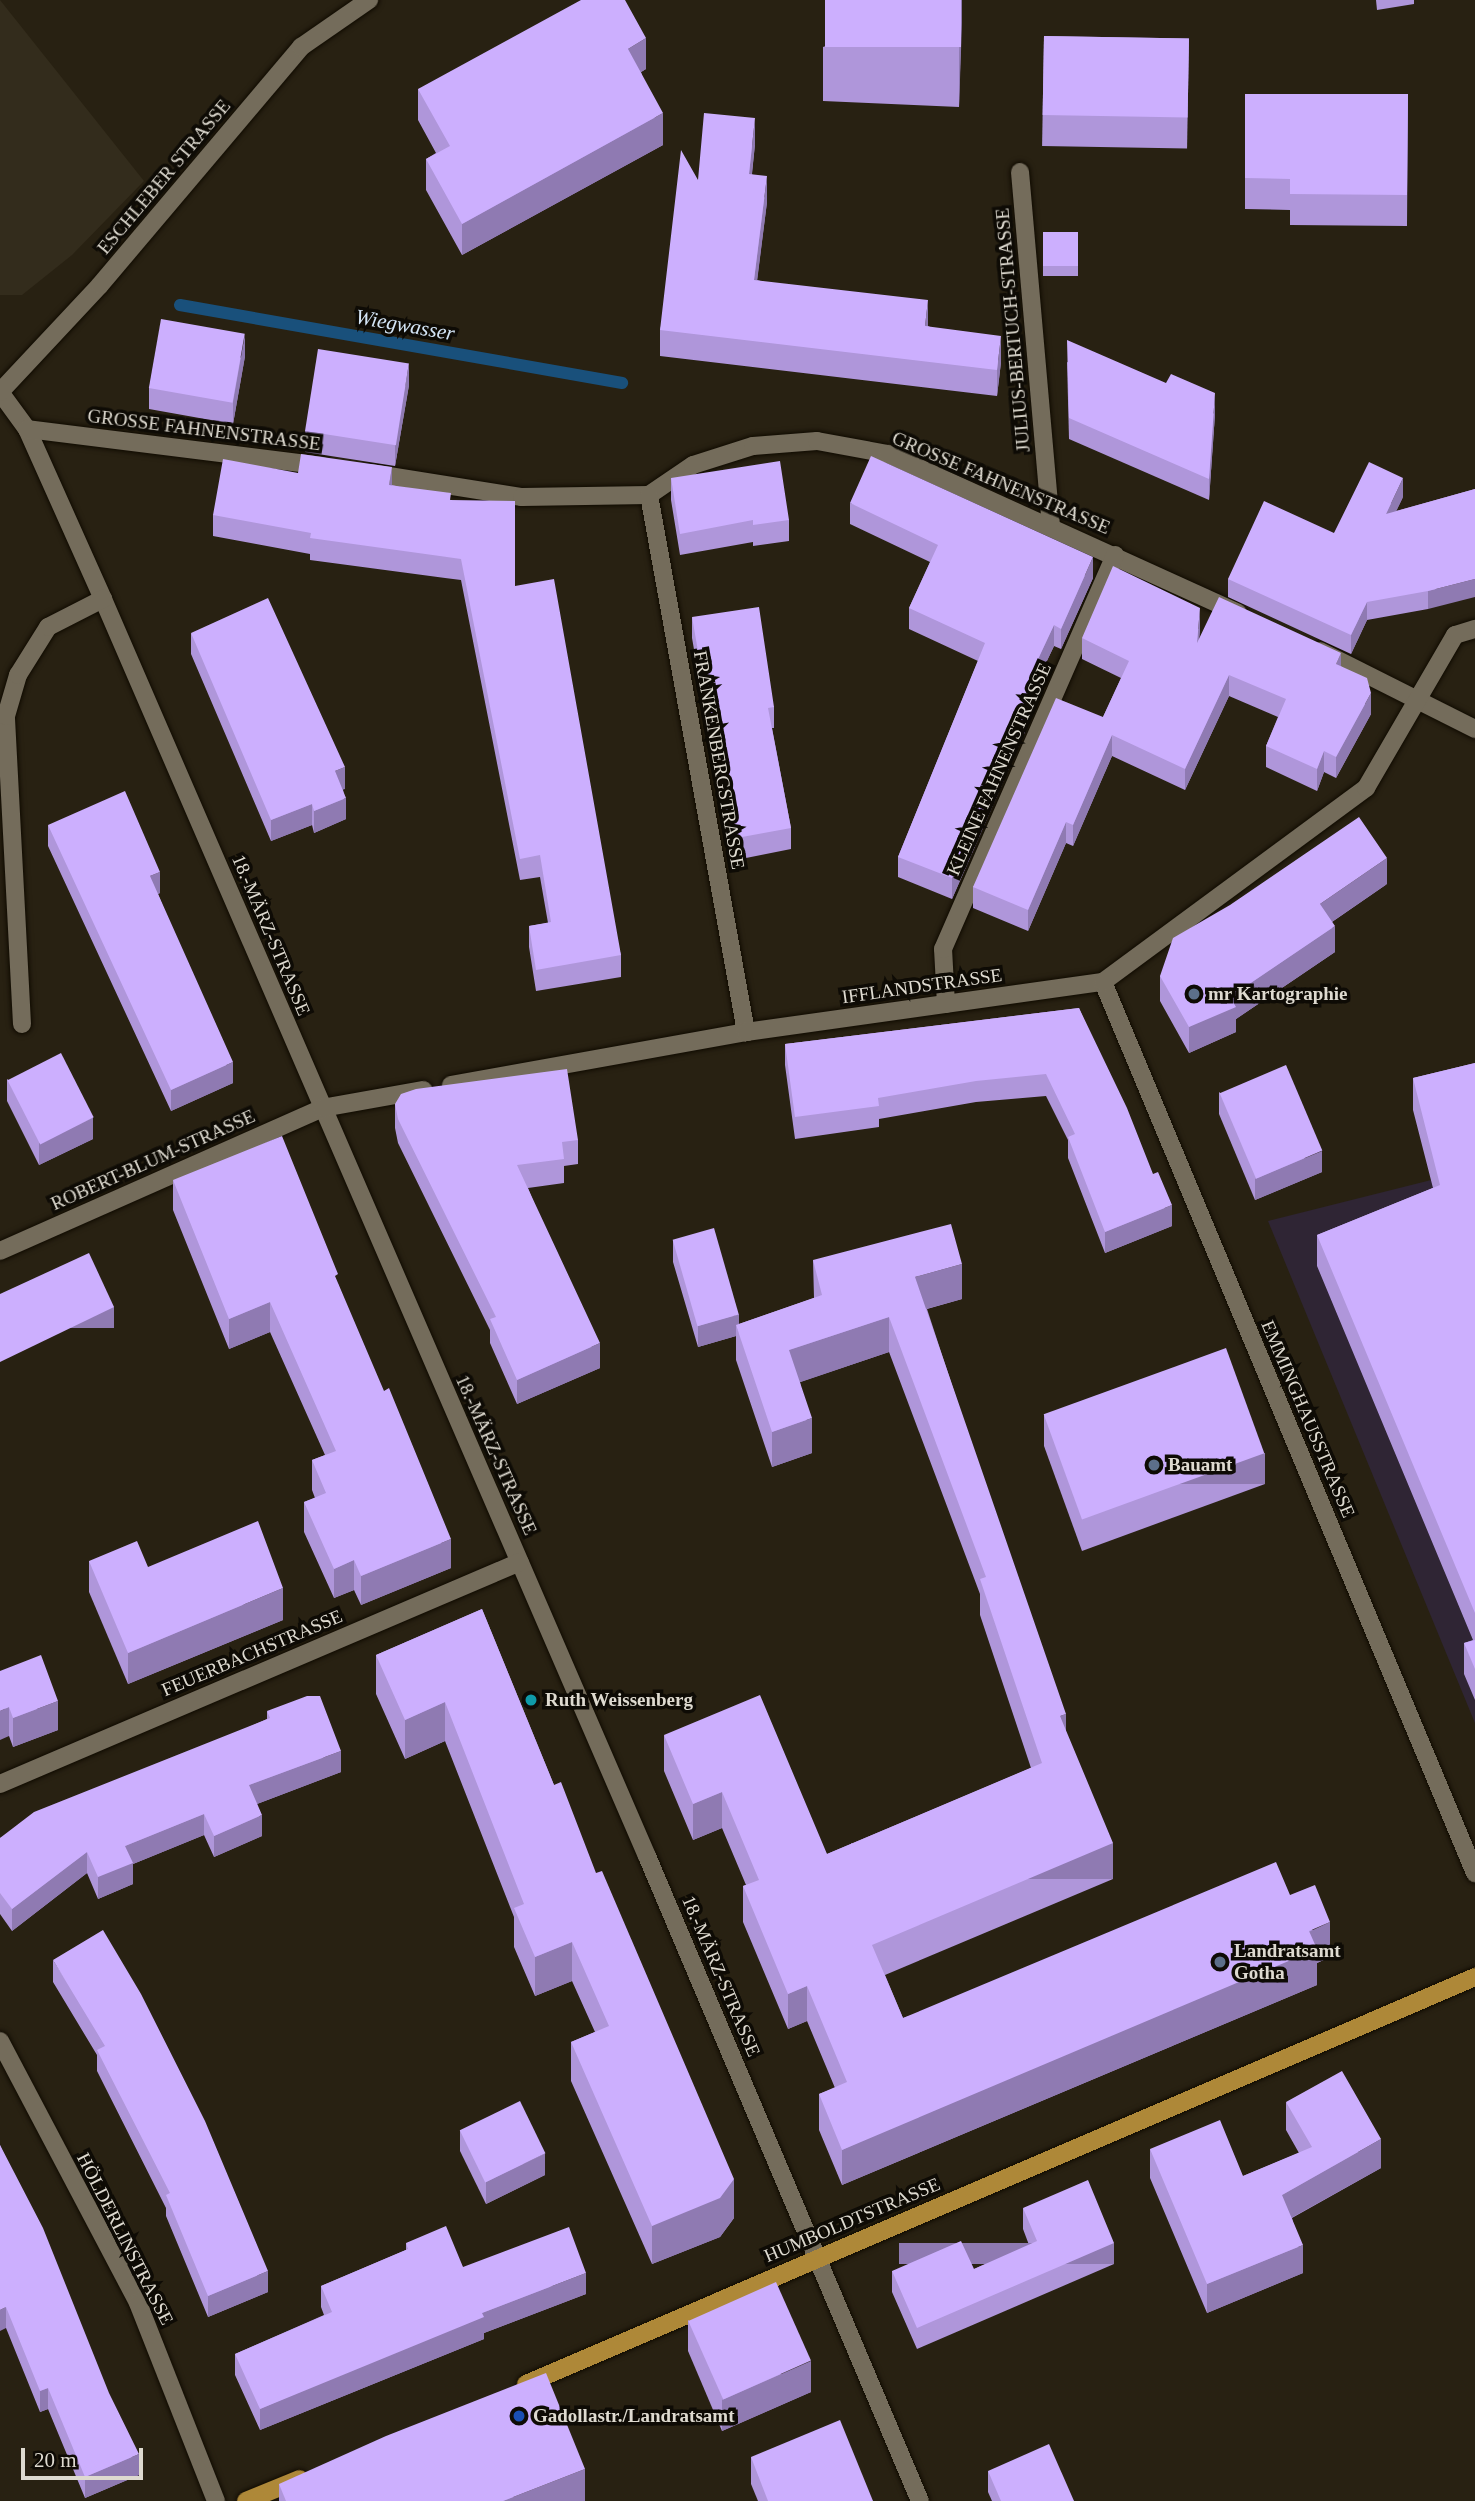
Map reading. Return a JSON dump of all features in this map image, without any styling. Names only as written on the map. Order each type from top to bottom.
[{"type":"main road","name":"HUMBOLDTSTRASSE","points":[[510,2391],[1475,1977]]},
{"type":"main road","points":[[246,2501],[321,2470]]},
{"type":"street","name":"ESCHLEBER STRASSE","points":[[0,392],[100,285],[301,47],[369,0]]},
{"type":"street","name":"JULIUS-BERTUCH-STRASSE","points":[[1020,172],[1051,526]]},
{"type":"street","name":"18.-MÄRZ-STRASSE","points":[[0,392],[27,429],[103,599],[520,1562],[920,2501]]},
{"type":"street","name":"GROSSE FAHNENSTRASSE","points":[[27,429],[342,469],[522,498],[649,495],[693,465],[717,457],[753,446],[817,441],[888,454],[1254,620]]},
{"type":"street","name":"FRANKENBERGSTRASSE","points":[[649,495],[746,1032]]},
{"type":"street","name":"KLEINE FAHNENSTRASSE","points":[[946,1004],[943,948],[1115,555]]},
{"type":"street","points":[[22,1024],[6,716],[18,675],[48,627],[103,599]]},
{"type":"street","name":"IFFLANDSTRASSE","points":[[323,1108],[746,1032],[1103,982],[1366,788],[1455,635],[1475,629]]},
{"type":"street","points":[[1304,644],[1418,697],[1475,729]]},
{"type":"street","name":"EMMINGHAUSSTRASSE","points":[[1103,982],[1475,1873]]},
{"type":"street","name":"ROBERT-BLUM-STRASSE","points":[[0,1251],[323,1108]]},
{"type":"street","name":"FEUERBACHSTRASSE","points":[[0,1784],[520,1562]]},
{"type":"street","name":"HÖLDERLINSTRASSE","points":[[0,2041],[138,2303],[216,2501]]},
{"type":"shaded area","points":[[0,0],[144,181],[72,255],[22,295],[0,295]]},
{"type":"shaded area","points":[[1475,1169],[1475,1723],[1268,1221]]},
{"type":"building","points":[[581,0],[625,0],[646,38],[628,49],[663,113],[462,224],[426,159],[450,146],[418,89]]},
{"type":"building","points":[[825,0],[961,0],[961,47],[825,47]]},
{"type":"building","points":[[1044,36],[1189,39],[1188,118],[1043,115]]},
{"type":"building","points":[[1245,94],[1408,94],[1407,195],[1290,194],[1290,179],[1245,178]]},
{"type":"building","points":[[704,113],[755,118],[749,174],[767,176],[754,280],[928,300],[925,326],[1001,336],[997,370],[660,330],[681,150],[698,180]]},
{"type":"building","points":[[1043,232],[1078,232],[1078,266],[1043,266]]},
{"type":"building","points":[[161,319],[245,334],[233,403],[149,388]]},
{"type":"building","points":[[1067,340],[1166,383],[1171,374],[1215,393],[1209,479],[1069,418]]},
{"type":"building","points":[[318,349],[409,363],[396,445],[305,431]]},
{"type":"building","points":[[301,454],[392,467],[389,485],[451,493],[450,500],[515,501],[515,586],[554,579],[621,955],[536,970],[529,926],[551,922],[540,855],[520,859],[461,559],[310,538],[311,533],[213,515],[223,459],[298,473]]},
{"type":"building","points":[[871,456],[1093,557],[1061,629],[1054,625],[1025,687],[1034,691],[952,878],[898,857],[985,643],[909,608],[938,545],[850,503]]},
{"type":"building","points":[[780,461],[789,520],[753,525],[753,520],[680,534],[671,478]]},
{"type":"building","points":[[1369,462],[1403,478],[1386,514],[1475,489],[1475,579],[1367,602],[1351,635],[1228,579],[1264,501],[1334,533]]},
{"type":"building","points":[[1113,566],[1200,608],[1197,643],[1219,597],[1341,653],[1336,664],[1367,678],[1371,693],[1336,757],[1324,751],[1317,769],[1266,746],[1286,699],[1229,675],[1185,769],[1112,735],[1073,825],[1066,822],[1028,910],[973,887],[1056,698],[1103,717],[1129,661],[1082,638]]},
{"type":"building","points":[[268,598],[345,767],[335,771],[346,798],[314,811],[312,804],[271,820],[191,633]]},
{"type":"building","points":[[759,607],[774,707],[768,708],[791,828],[731,839],[692,617]]},
{"type":"building","points":[[125,791],[160,872],[150,876],[233,1062],[171,1090],[48,825]]},
{"type":"building","points":[[1359,817],[1387,858],[1320,904],[1335,926],[1230,997],[1236,1007],[1189,1027],[1160,976],[1173,938],[1230,905]]},
{"type":"building","points":[[1079,1008],[1127,1108],[1153,1174],[1158,1172],[1172,1205],[1105,1232],[1068,1137],[1075,1134],[1046,1074],[976,1081],[878,1098],[879,1106],[795,1117],[785,1044]]},
{"type":"building","points":[[61,1053],[94,1117],[40,1144],[8,1080]]},
{"type":"building","points":[[1475,1063],[1475,1613],[1317,1235],[1440,1185],[1413,1078]]},
{"type":"building","points":[[1286,1065],[1322,1151],[1256,1179],[1220,1093]]},
{"type":"building","points":[[567,1069],[578,1140],[562,1142],[564,1159],[517,1165],[600,1343],[517,1380],[490,1319],[496,1317],[398,1119],[395,1104],[401,1094],[416,1089]]},
{"type":"building","points":[[282,1136],[338,1274],[335,1276],[384,1391],[389,1388],[451,1539],[361,1576],[354,1560],[334,1569],[304,1502],[326,1493],[312,1460],[336,1451],[270,1302],[229,1319],[173,1180]]},
{"type":"building","points":[[951,1224],[962,1264],[915,1277],[1066,1714],[1060,1716],[1113,1843],[872,1945],[903,2018],[1276,1862],[1290,1895],[1315,1885],[1330,1922],[1309,1931],[1317,1949],[842,2150],[819,2094],[847,2082],[807,1986],[788,1994],[743,1886],[759,1880],[722,1792],[693,1804],[664,1735],[760,1695],[827,1854],[1042,1763],[980,1579],[986,1577],[889,1317],[789,1350],[812,1418],[772,1432],[736,1325],[822,1295],[813,1260]]},
{"type":"building","points":[[714,1228],[739,1315],[697,1326],[673,1240]]},
{"type":"building","points":[[89,1253],[114,1307],[0,1362],[0,1294]]},
{"type":"building","name":"Bauamt","points":[[1226,1348],[1264,1453],[1082,1520],[1044,1414]]},
{"type":"building","points":[[258,1521],[283,1588],[128,1653],[89,1561],[137,1541],[148,1567]]},
{"type":"building","points":[[482,1609],[554,1785],[561,1782],[596,1873],[602,1871],[734,2179],[720,2198],[652,2226],[571,2042],[609,2026],[572,1942],[535,1957],[514,1908],[524,1904],[445,1702],[405,1720],[376,1655]]},
{"type":"building","points":[[1475,1640],[1475,1669],[1464,1643]]},
{"type":"building","points":[[41,1655],[58,1701],[13,1718],[9,1707],[0,1711],[0,1671]]},
{"type":"building","points":[[307,1696],[320,1696],[341,1751],[249,1785],[262,1815],[214,1836],[204,1814],[125,1846],[133,1863],[98,1877],[87,1852],[12,1909],[0,1893],[0,1838],[34,1812],[270,1718],[267,1711]]},
{"type":"building","points":[[103,1930],[141,1994],[205,2121],[268,2271],[208,2296],[166,2195],[170,2193],[97,2050],[105,2046],[53,1960]]},
{"type":"building","points":[[1342,2071],[1381,2139],[1282,2195],[1303,2245],[1207,2284],[1150,2149],[1220,2120],[1243,2176],[1312,2147],[1286,2102]]},
{"type":"building","points":[[520,2101],[545,2153],[485,2183],[460,2130]]},
{"type":"building","points":[[0,2145],[43,2228],[109,2393],[139,2454],[85,2477],[48,2388],[40,2391],[6,2307],[0,2310]]},
{"type":"building","points":[[1088,2180],[1114,2243],[917,2328],[892,2271],[961,2241],[974,2269],[1037,2241],[1023,2208]]},
{"type":"building","points":[[446,2226],[463,2267],[569,2227],[586,2273],[482,2313],[484,2317],[260,2409],[235,2354],[332,2312],[321,2286],[408,2249],[406,2243]]},
{"type":"building","points":[[776,2282],[811,2361],[723,2400],[688,2321]]},
{"type":"building","points":[[546,2373],[585,2469],[503,2501],[286,2501],[279,2484],[386,2436]]},
{"type":"building","points":[[840,2420],[873,2501],[768,2501],[751,2457]]},
{"type":"building","points":[[1049,2444],[1074,2501],[1001,2501],[988,2471]]},
{"type":"waterway","name":"Wiegwasser","points":[[180,305],[622,383]]},
{"type":"place","name":"mr Kartographie","points":[[1194,994]]},
{"type":"place","name":"Bauamt","points":[[1154,1465]]},
{"type":"place","name":"Ruth Weissenberg","points":[[531,1700]]},
{"type":"place","name":"Landratsamt Gotha","points":[[1220,1962]]},
{"type":"place","name":"Gadollastr./Landratsamt","points":[[519,2416]]}]
